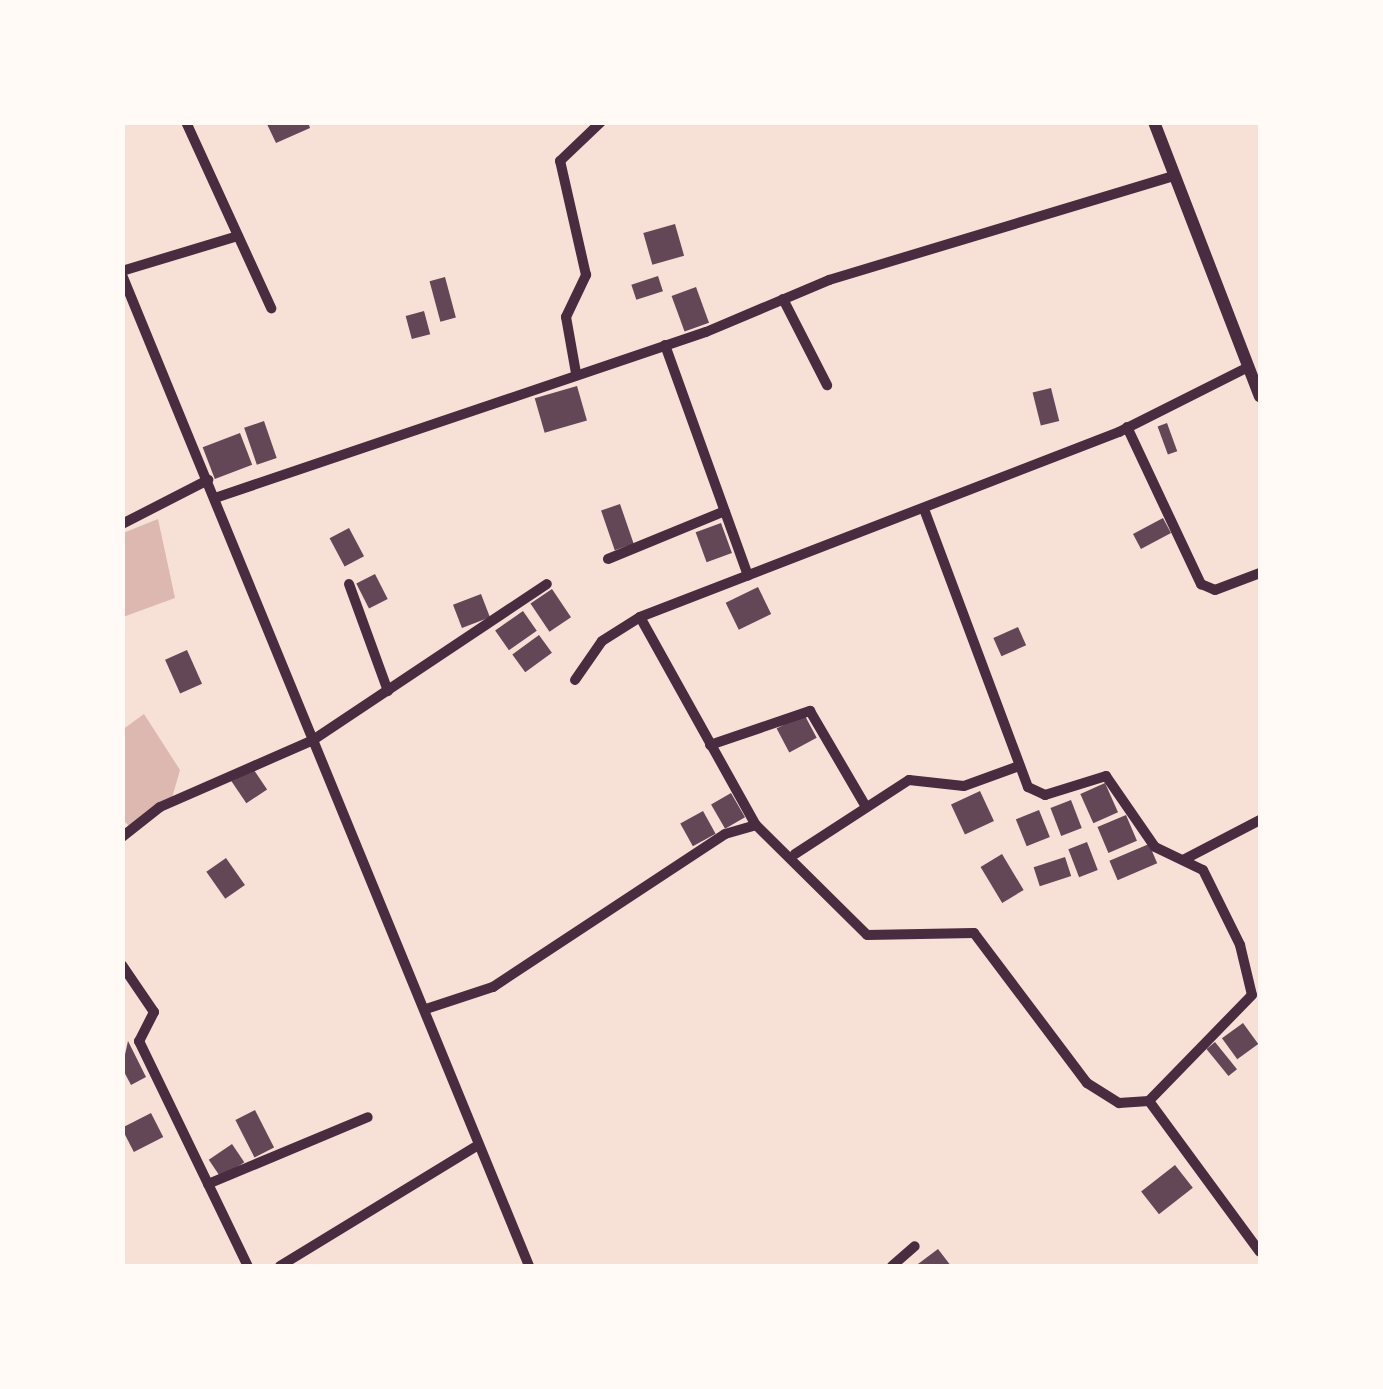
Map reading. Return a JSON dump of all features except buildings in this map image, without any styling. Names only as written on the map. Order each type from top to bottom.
[{"type":"street","points":[[186,122],[271,308]]},
{"type":"street","points":[[576,372],[566,317],[586,275],[560,162],[601,122]]},
{"type":"street","points":[[1154,122],[1170,178],[1244,369],[1260,395]]},
{"type":"street","points":[[215,498],[576,372],[665,346],[784,299],[1170,178]]},
{"type":"street","points":[[238,236],[122,273],[426,1009],[475,1146],[529,1266]]},
{"type":"street","points":[[784,299],[827,385]]},
{"type":"street","points":[[665,346],[748,574]]},
{"type":"street","points":[[575,680],[602,642],[640,617],[1128,427],[1244,369]]},
{"type":"street","points":[[1128,427],[1201,584],[1215,590],[1260,573]]},
{"type":"street","points":[[122,524],[208,480]]},
{"type":"street","points":[[640,617],[756,826],[794,854],[867,935],[974,933],[1087,1083],[1120,1103],[1150,1101],[1252,995],[1240,945],[1202,870],[1155,847],[1106,776],[1038,795],[1019,766],[924,509]]},
{"type":"street","points":[[608,559],[725,510]]},
{"type":"street","points":[[349,584],[388,691]]},
{"type":"street","points":[[122,837],[160,807],[313,740],[546,584]]},
{"type":"street","points":[[710,745],[810,711],[865,805]]},
{"type":"street","points":[[794,854],[909,780],[964,786],[1019,766]]},
{"type":"street","points":[[1185,859],[1260,820]]},
{"type":"street","points":[[426,1009],[493,986],[725,834],[756,826]]},
{"type":"street","points":[[122,965],[152,1004],[139,1041],[248,1266]]},
{"type":"street","points":[[1150,1101],[1260,1252]]},
{"type":"street","points":[[208,1184],[368,1117]]},
{"type":"street","points":[[280,1266],[475,1146]]},
{"type":"street","points":[[892,1266],[915,1246]]},
{"type":"shaded area","points":[[158,519],[175,598],[123,617],[123,533]]},
{"type":"shaded area","points":[[144,714],[180,770],[170,805],[131,828],[123,820],[122,730]]}]
